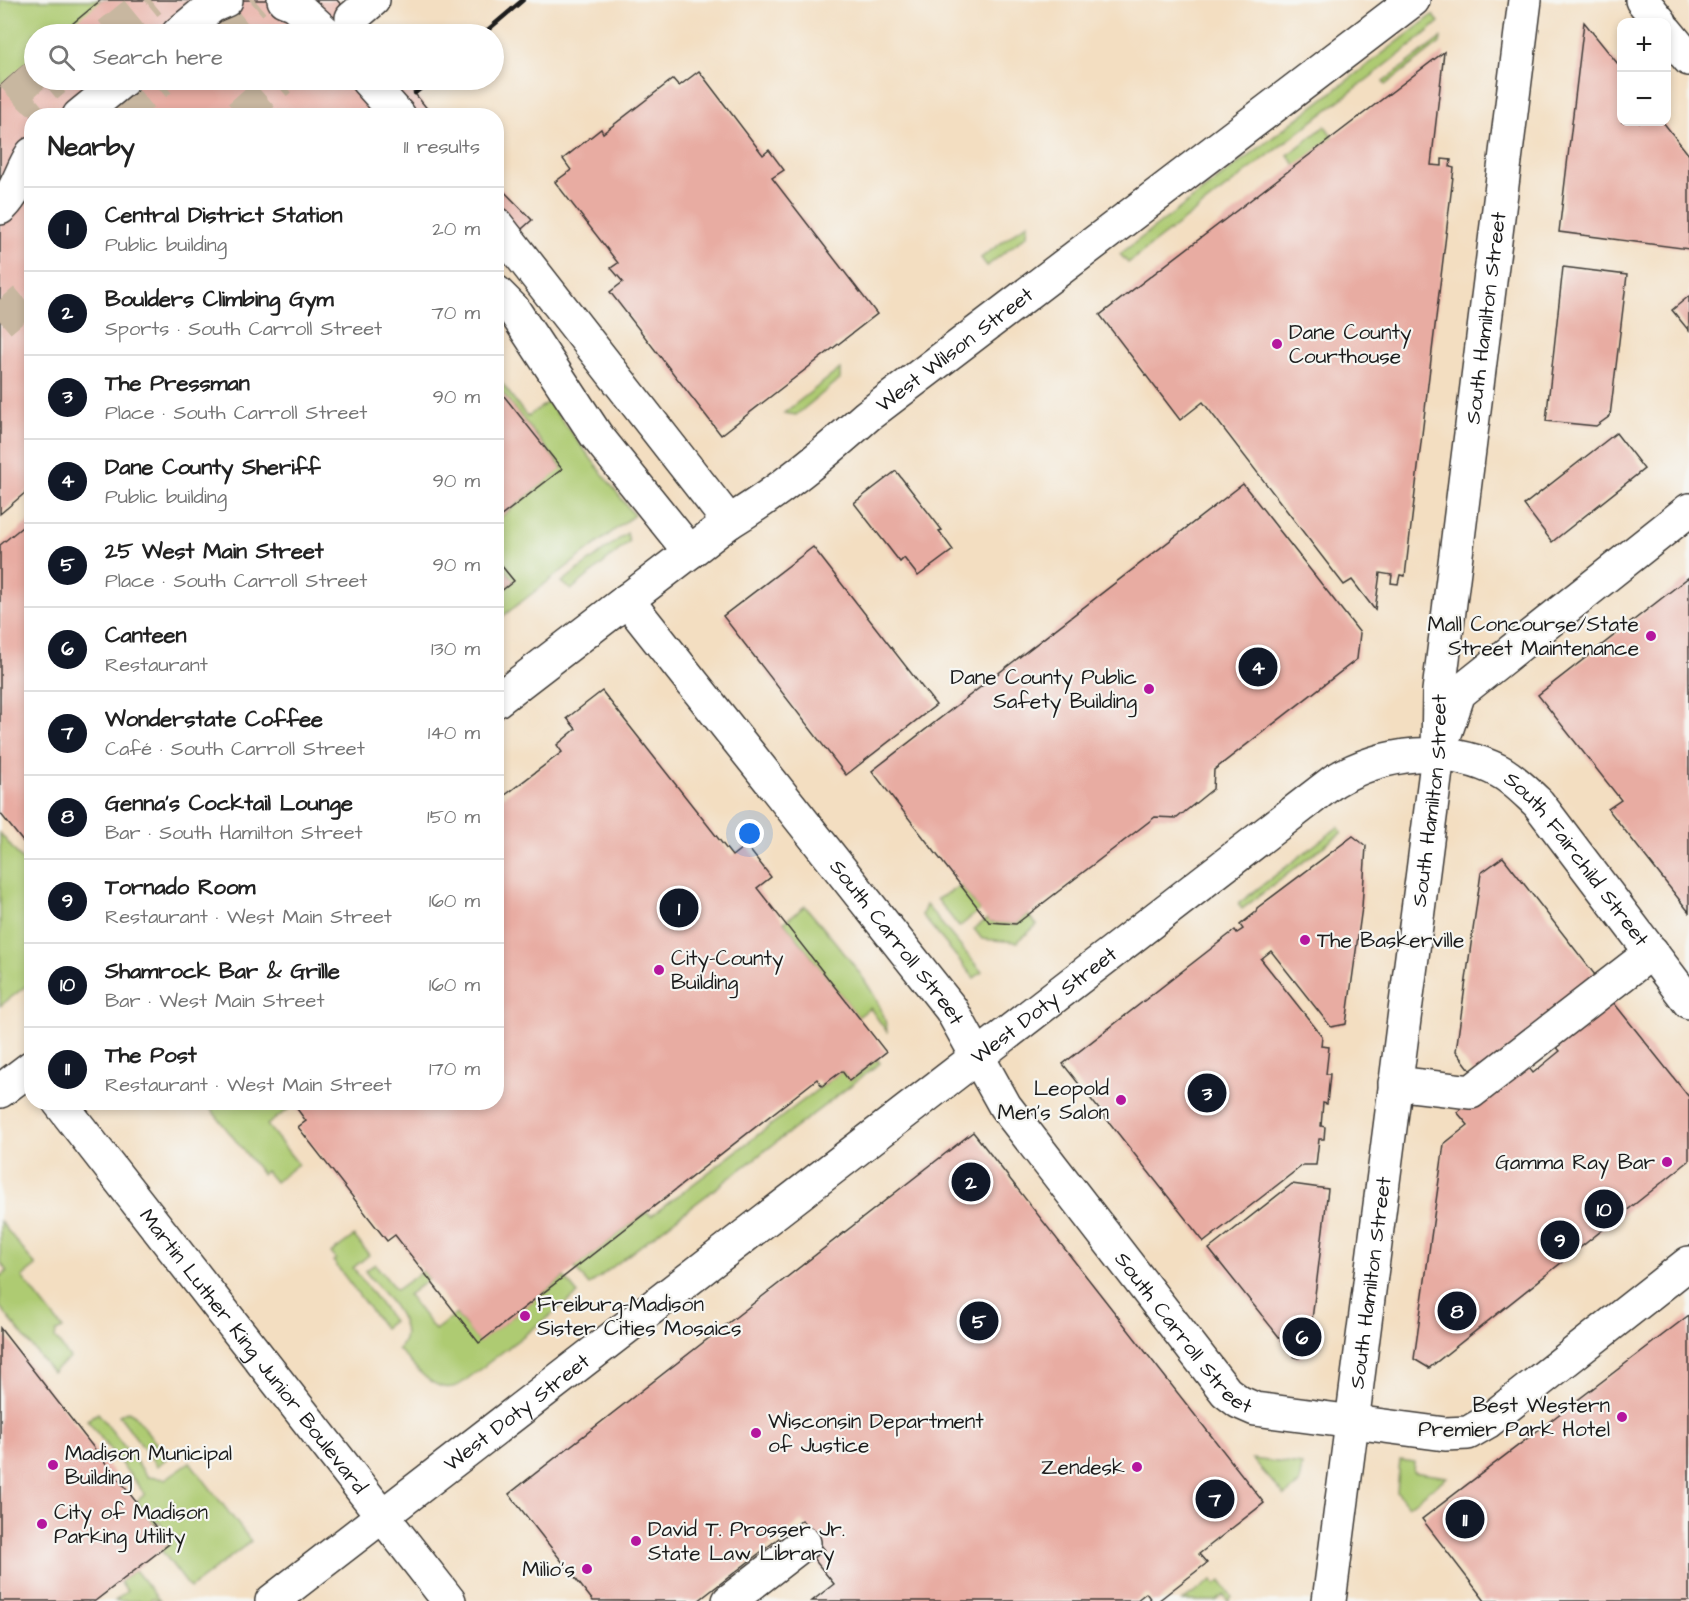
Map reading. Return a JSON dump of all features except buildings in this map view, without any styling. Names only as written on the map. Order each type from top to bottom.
[{"type":"street","points":[[284,0],[351,17]]},
{"type":"street","name":"West Wilson Street","points":[[504,695],[729,522],[792,480],[867,417],[1413,0]]},
{"type":"street","name":"South Hamilton Street","points":[[1329,1601],[1437,755],[1438,691],[1525,0]]},
{"type":"street","points":[[1642,0],[1657,18]]},
{"type":"street","points":[[190,24],[217,2]]},
{"type":"street","points":[[1671,37],[1689,59]]},
{"type":"street","points":[[89,108],[111,90]]},
{"type":"street","points":[[376,90],[392,108]]},
{"type":"street","points":[[0,208],[15,188],[24,166]]},
{"type":"street","points":[[504,234],[729,522]]},
{"type":"street","points":[[505,301],[596,435],[690,552]]},
{"type":"street","points":[[1437,755],[1459,693],[1689,510]]},
{"type":"street","name":"South Carroll Street","points":[[627,600],[951,1009],[1005,1106],[1226,1392],[1239,1402],[1255,1409],[1457,1434],[1478,1428],[1689,1263]]},
{"type":"street","name":"South Fairchild Street","points":[[1437,755],[1475,762],[1498,771],[1527,792],[1538,803],[1689,1002]]},
{"type":"street","name":"West Doty Street","points":[[272,1601],[1334,781],[1354,768],[1375,761],[1398,756],[1437,755]]},
{"type":"street","points":[[1395,1083],[1471,1092],[1652,952]]},
{"type":"street","points":[[0,1091],[24,1073]]},
{"type":"street","name":"Martin Luther King Junior Boulevard","points":[[65,1110],[449,1601]]},
{"type":"street","points":[[729,1601],[804,1543]]},
{"type":"green space","points":[[0,0],[199,0],[171,24],[24,24],[24,90],[85,90],[48,108],[24,108],[24,130],[0,170]]},
{"type":"green space","points":[[1433,15],[1439,22],[1412,45],[1128,263],[1120,254]]},
{"type":"green space","points":[[1441,38],[1440,43],[1385,85],[1383,82]]},
{"type":"green space","points":[[1325,126],[1333,137],[1296,166],[1288,155]]},
{"type":"green space","points":[[1028,223],[1027,235],[987,266],[981,258]]},
{"type":"green space","points":[[840,369],[840,379],[796,415],[784,413]]},
{"type":"green space","points":[[504,386],[527,417],[548,402],[634,515],[504,615],[504,589],[514,581],[504,568],[504,514],[562,468],[504,395]]},
{"type":"green space","points":[[627,533],[629,542],[571,590],[562,582]]},
{"type":"green space","points":[[1338,827],[1342,832],[1242,909],[1238,904]]},
{"type":"green space","points":[[0,833],[24,862],[24,987],[0,1006]]},
{"type":"green space","points":[[961,886],[980,910],[959,927],[937,899]]},
{"type":"green space","points":[[926,905],[982,972],[974,978],[922,915]]},
{"type":"green space","points":[[805,906],[855,966],[867,984],[884,1017],[887,1032],[870,1008],[858,1017],[784,922]]},
{"type":"green space","points":[[1028,915],[1037,925],[1017,942],[982,939],[974,929],[987,919],[989,922],[1016,924]]},
{"type":"green space","points":[[877,1059],[880,1063],[589,1285],[575,1268],[647,1212],[651,1216],[842,1071],[850,1081]]},
{"type":"green space","points":[[212,1110],[287,1110],[267,1125],[298,1164],[275,1182],[266,1171],[262,1174]]},
{"type":"green space","points":[[0,1221],[36,1266],[22,1277],[63,1329],[56,1332],[55,1338],[70,1358],[52,1372],[0,1307],[0,1274],[2,1276],[7,1271],[0,1262]]},
{"type":"green space","points":[[354,1236],[369,1255],[353,1268],[393,1321],[384,1328],[333,1261],[336,1259],[331,1253]]},
{"type":"green space","points":[[375,1264],[396,1290],[423,1271],[429,1279],[408,1295],[435,1330],[456,1314],[479,1342],[564,1277],[578,1294],[462,1383],[453,1387],[444,1387],[427,1378],[398,1349],[404,1340],[405,1330],[395,1308],[365,1271]]},
{"type":"green space","points":[[128,1411],[135,1415],[167,1458],[157,1466],[119,1415]]},
{"type":"green space","points":[[98,1413],[148,1477],[165,1479],[190,1462],[251,1541],[190,1588],[161,1550],[168,1544],[162,1536],[167,1532],[159,1522],[155,1525],[136,1502],[145,1494],[87,1420]]},
{"type":"green space","points":[[1252,1459],[1302,1465],[1299,1484],[1285,1496]]},
{"type":"green space","points":[[1400,1460],[1414,1462],[1413,1472],[1447,1477],[1408,1506],[1397,1492]]},
{"type":"green space","points":[[135,1570],[160,1601],[152,1598],[149,1601],[115,1601],[127,1591],[120,1582]]},
{"type":"green space","points":[[1212,1580],[1216,1585],[1221,1581],[1232,1597],[1228,1601],[1224,1595],[1216,1601],[1183,1601]]},
{"type":"tunnel","points":[[121,24],[151,0]]},
{"type":"tunnel","points":[[226,24],[255,0]]},
{"type":"tunnel","points":[[12,75],[24,88]]},
{"type":"tunnel","points":[[26,90],[33,98],[43,90]]},
{"type":"tunnel","points":[[128,108],[149,90]]},
{"type":"tunnel","points":[[248,108],[269,90]]},
{"type":"tunnel","points":[[0,321],[24,301]]},
{"type":"railway","points":[[495,24],[523,0]]},
{"type":"railway","points":[[415,93],[419,90]]},
{"type":"place","name":"Dane County Courthouse","points":[[1277,344]]},
{"type":"place","name":"Mall Concourse/State Street Maintenance","points":[[1651,636]]},
{"type":"place","name":"Dane County Sheriff","points":[[1258,667]]},
{"type":"place","name":"Dane County Public Safety Building","points":[[1149,689]]},
{"type":"place","name":"Central District Station","points":[[679,908]]},
{"type":"place","name":"The Baskerville","points":[[1305,940]]},
{"type":"place","name":"City-County Building","points":[[659,970]]},
{"type":"place","name":"The Pressman","points":[[1207,1093]]},
{"type":"place","name":"Leopold Men's Salon","points":[[1121,1100]]},
{"type":"place","name":"Gamma Ray Bar","points":[[1667,1162]]},
{"type":"place","name":"Boulders Climbing Gym","points":[[971,1182]]},
{"type":"place","name":"Shamrock Bar & Grille","points":[[1604,1209]]},
{"type":"place","name":"Tornado Room","points":[[1560,1240]]},
{"type":"place","name":"Genna's Cocktail Lounge","points":[[1457,1311]]},
{"type":"place","name":"Freiburg-Madison Sister Cities Mosaics","points":[[525,1316]]},
{"type":"place","name":"25 West Main Street","points":[[979,1321]]},
{"type":"place","name":"Canteen","points":[[1302,1337]]},
{"type":"place","name":"Best Western Premier Park Hotel","points":[[1622,1417]]},
{"type":"place","name":"Wisconsin Department of Justice","points":[[756,1433]]},
{"type":"place","name":"Madison Municipal Building","points":[[53,1465]]},
{"type":"place","name":"Zendesk","points":[[1137,1467]]},
{"type":"place","name":"Wonderstate Coffee","points":[[1215,1499]]},
{"type":"place","name":"The Post","points":[[1465,1519]]},
{"type":"place","name":"City of Madison Parking Utility","points":[[42,1524]]},
{"type":"place","name":"David T. Prosser Jr. State Law Library","points":[[636,1541]]},
{"type":"place","name":"Milio's","points":[[587,1569]]}]
